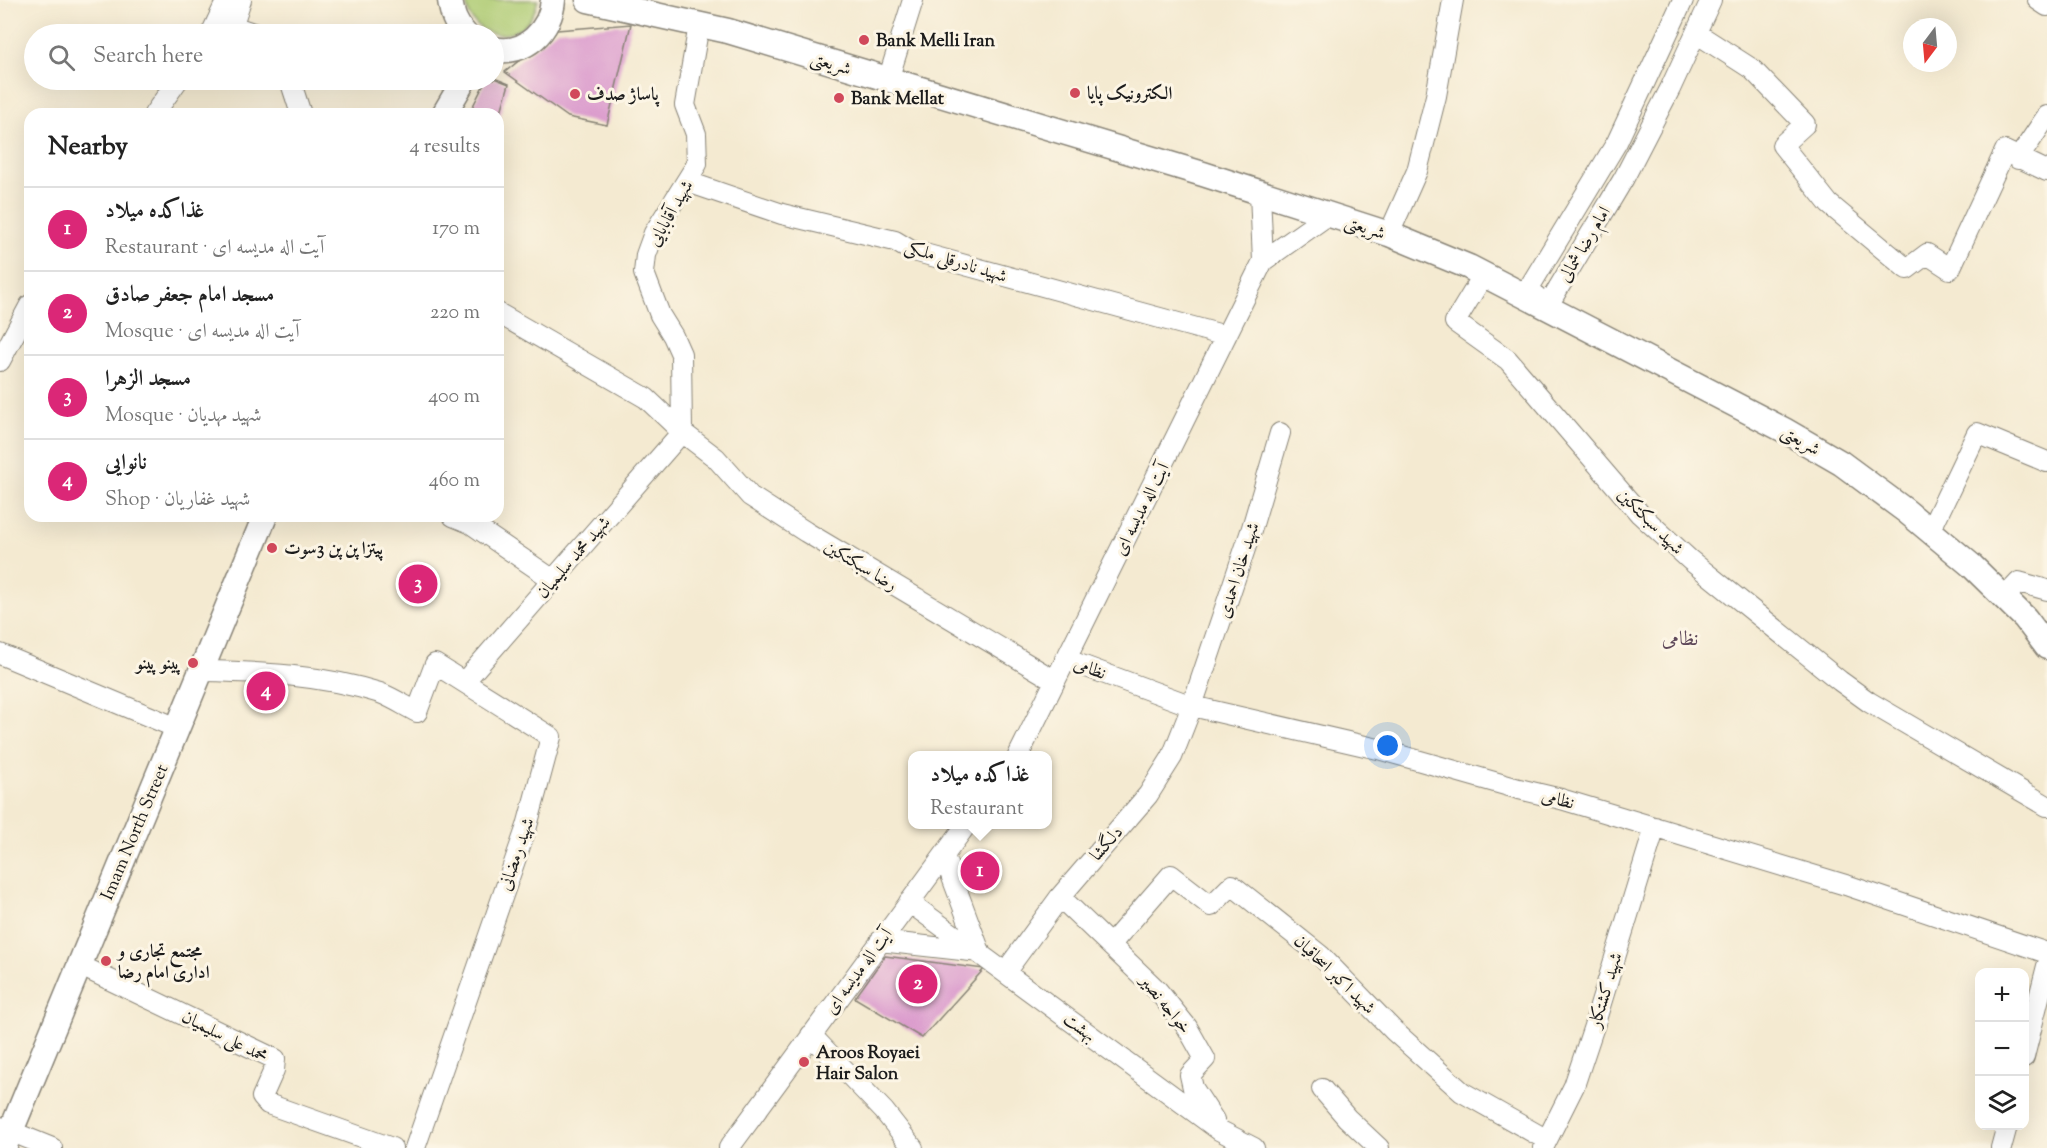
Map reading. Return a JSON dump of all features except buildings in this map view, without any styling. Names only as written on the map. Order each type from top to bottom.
[{"type":"main road","points":[[450,0],[457,24]]},
{"type":"main road","points":[[504,49],[517,49],[532,41],[545,28],[552,12],[553,0]]},
{"type":"main road","name":"شریعتی","points":[[588,0],[728,31],[1203,174],[1389,234],[1484,274],[1794,436],[1841,463],[1972,566],[2025,618],[2047,647]]},
{"type":"main road","points":[[448,108],[458,90]]},
{"type":"main road","name":"Imam North Street","points":[[5,1136],[79,965],[263,522]]},
{"type":"street","points":[[216,24],[227,0]]},
{"type":"street","points":[[238,24],[234,21],[241,0]]},
{"type":"street","points":[[888,80],[913,0]]},
{"type":"street","points":[[1389,234],[1417,171],[1436,96],[1453,0]]},
{"type":"street","name":"امام رضا شمالی","points":[[1683,0],[1617,142],[1530,286],[1538,302],[1553,297],[1624,178],[1711,0]]},
{"type":"street","points":[[2038,0],[2047,6]]},
{"type":"street","name":"شهید آقابابایی","points":[[682,432],[681,354],[660,315],[644,273],[646,255],[654,233],[688,182],[697,164],[696,134],[686,105],[699,25]]},
{"type":"street","points":[[1696,33],[1752,69],[1805,124],[1782,145],[1828,204],[1907,269],[1927,254],[1950,269],[2005,151],[2047,171]]},
{"type":"street","points":[[158,108],[171,90]]},
{"type":"street","points":[[293,90],[299,108]]},
{"type":"street","points":[[2018,159],[2047,116]]},
{"type":"street","name":"شهید نادرقلی ملکی","points":[[688,182],[782,214],[895,241],[910,250],[1226,336]]},
{"type":"street","points":[[1260,193],[1263,261]]},
{"type":"street","points":[[1263,261],[1328,215]]},
{"type":"street","name":"آیت اله مدیسه ای","points":[[1019,751],[1263,261]]},
{"type":"street","name":"شهید سبکتکین","points":[[1484,274],[1455,322],[1508,360],[1649,525],[1839,681],[1869,702],[2047,806]]},
{"type":"street","name":"رضا سبکتکین","points":[[504,316],[646,398],[682,432],[716,458],[750,496],[1054,680]]},
{"type":"street","points":[[0,362],[23,331]]},
{"type":"street","name":"شهید محمد سلیمیان","points":[[464,682],[682,432]]},
{"type":"street","name":"شهید خان احمدی","points":[[1192,706],[1251,531],[1280,433]]},
{"type":"street","points":[[1930,531],[1977,433],[2047,462]]},
{"type":"street","points":[[468,522],[552,579]]},
{"type":"street","points":[[2004,598],[2019,582],[2047,590]]},
{"type":"street","points":[[0,654],[177,728]]},
{"type":"street","name":"نظامی","points":[[1065,659],[1192,706],[1378,749],[1561,799],[1849,886],[2047,953]]},
{"type":"street","name":"شهید رمضانی","points":[[201,671],[292,676],[333,682],[382,694],[417,712],[435,664],[551,737],[527,826],[415,1148]]},
{"type":"street","name":"دلگشا","points":[[1005,971],[1060,897],[1148,795],[1172,757],[1192,706]]},
{"type":"street","name":"شهید کشتکار","points":[[1545,1144],[1574,1086],[1655,827]]},
{"type":"street","name":"آیت اله مدیسه ای","points":[[729,1148],[964,829]]},
{"type":"street","points":[[880,941],[980,952],[944,856]]},
{"type":"street","name":"شهید اکبر اسحاقیان","points":[[1111,944],[1171,875],[1211,906],[1232,885],[1320,955],[1394,1031],[1462,1092],[1545,1144]]},
{"type":"street","name":"خواجه نصیر","points":[[1060,897],[1158,991],[1187,1027],[1205,1059],[1190,1075],[1193,1088],[1219,1130]]},
{"type":"street","name":"بهشت","points":[[909,902],[1219,1130],[1254,1148]]},
{"type":"street","name":"محمد علی سلیمیان","points":[[79,965],[275,1059],[274,1070],[262,1097],[268,1104],[392,1148]]},
{"type":"street","points":[[2029,1040],[2047,966]]},
{"type":"street","points":[[812,1035],[884,1111],[913,1148]]},
{"type":"street","points":[[1322,1089],[1347,1118],[1379,1148]]},
{"type":"street","points":[[1219,1130],[1231,1148]]},
{"type":"street","points":[[2001,1148],[2006,1130]]},
{"type":"street","points":[[5,1136],[52,1148]]},
{"type":"green space","points":[[466,0],[538,0],[532,16],[523,27],[511,33],[504,34],[504,24],[476,24],[469,14]]},
{"type":"place","name":"Bank Melli Iran","points":[[864,40]]},
{"type":"place","name":"الکترونیک پایا","points":[[1075,93]]},
{"type":"place","name":"پاساژ صدف","points":[[575,94]]},
{"type":"place","name":"Bank Mellat","points":[[839,98]]},
{"type":"place","name":"پیتزا پن پن 3سوت","points":[[272,548]]},
{"type":"place","name":"مسجد الزهرا","points":[[418,584]]},
{"type":"place","name":"پینو پینو","points":[[193,663]]},
{"type":"place","name":"نانوایی","points":[[266,691]]},
{"type":"place","name":"غذاکده میلاد","points":[[980,871]]},
{"type":"place","name":"مجتمع تجاری و اداری امام رضا","points":[[106,961]]},
{"type":"place","name":"مسجد امام جعفر صادق","points":[[918,984]]},
{"type":"place","name":"Aroos Royaei Hair Salon","points":[[804,1062]]},
{"type":"district","name":"نظامی","points":[[1680,638]]}]
